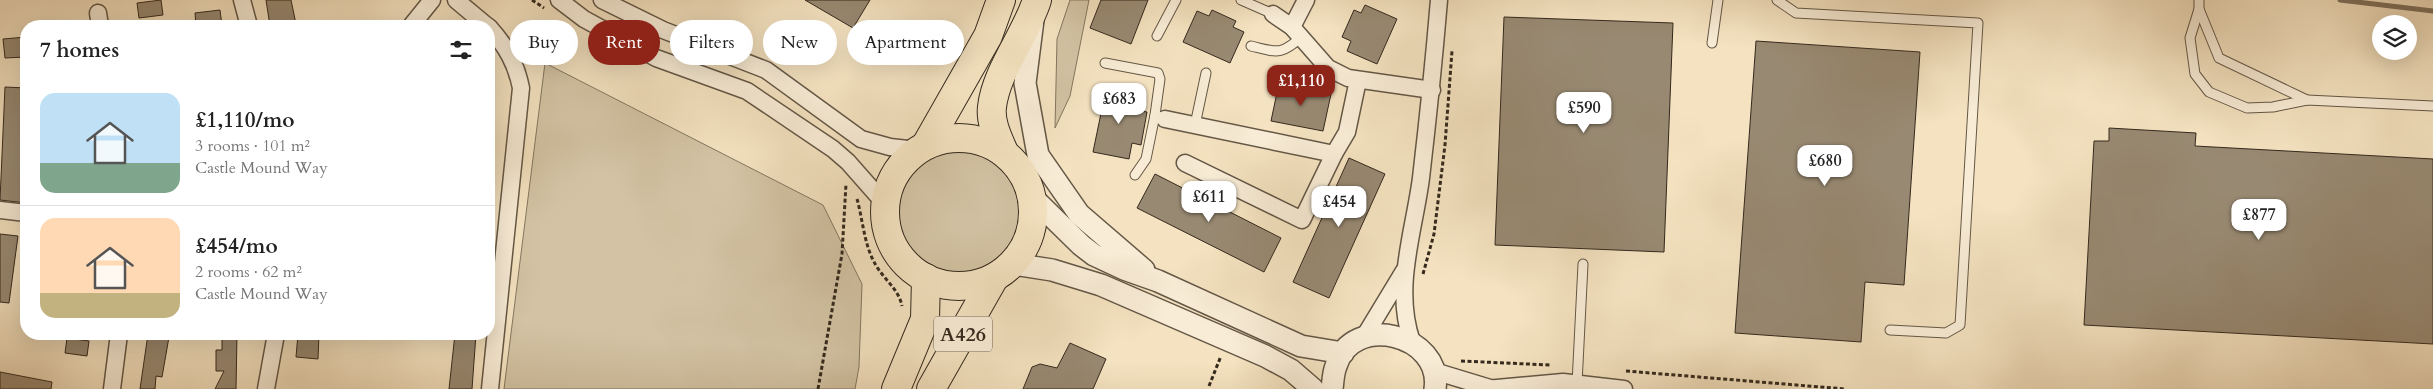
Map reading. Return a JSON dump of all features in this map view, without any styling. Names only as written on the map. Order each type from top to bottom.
[{"type":"highway","points":[[922,147],[946,138],[966,137],[986,142],[1004,152],[1017,164],[1027,180],[1033,198],[1034,222],[1026,245],[1003,271],[972,285],[948,286],[926,278],[907,265],[894,248],[886,226],[885,204],[890,183],[901,165],[922,147],[988,36],[1001,0]]},
{"type":"highway","points":[[1004,152],[994,127],[992,108],[1002,76],[1036,5]]},
{"type":"highway","name":"A426","points":[[931,389],[1003,271]]},
{"type":"highway","name":"A426","points":[[896,389],[924,319],[926,278]]},
{"type":"street","points":[[242,0],[247,20]]},
{"type":"street","points":[[416,20],[432,0]]},
{"type":"street","points":[[456,0],[480,20]]},
{"type":"street","points":[[602,0],[663,30],[766,70],[861,139],[890,147],[922,147]]},
{"type":"street","points":[[1296,32],[1306,0]]},
{"type":"street","points":[[1439,0],[1432,90],[1417,206],[1404,271],[1406,326],[1412,342],[1427,357],[1439,378],[1488,388],[1563,382],[1624,389]]},
{"type":"street","points":[[554,5],[656,58],[747,91],[833,149],[848,162],[885,204]]},
{"type":"street","points":[[1036,5],[1025,83],[1038,155],[1078,214],[1158,281]]},
{"type":"street","points":[[1265,7],[1296,32],[1328,68],[1348,78],[1432,90]]},
{"type":"street","points":[[490,389],[521,88],[517,69],[507,48],[495,35]]},
{"type":"street","points":[[1186,163],[1302,220],[1334,154],[1347,132],[1358,80]]},
{"type":"street","points":[[1160,117],[1334,154]]},
{"type":"street","points":[[1033,198],[1081,245],[1094,255],[1124,269],[1158,281],[1301,346],[1343,353]]},
{"type":"street","points":[[0,210],[20,212]]},
{"type":"street","points":[[1003,271],[1052,270],[1101,285],[1265,356],[1291,370],[1313,389]]},
{"type":"street","points":[[1332,389],[1336,365],[1343,353],[1364,337],[1404,271]]},
{"type":"street","points":[[1364,337],[1385,334],[1412,342]]},
{"type":"street","points":[[112,389],[117,340]]},
{"type":"street","points":[[266,389],[275,340]]},
{"type":"lane","points":[[1157,36],[1176,0]]},
{"type":"lane","points":[[1242,0],[1265,7]]},
{"type":"lane","points":[[1712,43],[1718,0]]},
{"type":"lane","points":[[1777,0],[1796,13],[1978,23],[1960,325],[1946,333],[1890,330]]},
{"type":"lane","points":[[2199,5],[2219,58],[2307,100]]},
{"type":"lane","points":[[2199,5],[2190,38],[2195,74],[2209,92],[2247,108],[2273,107],[2307,100],[2433,106]]},
{"type":"lane","points":[[1251,46],[1277,52],[1287,50],[1296,32]]},
{"type":"lane","points":[[1105,62],[1158,73],[1160,79],[1160,117],[1146,158],[1135,175]]},
{"type":"lane","points":[[1195,125],[1206,73]]},
{"type":"lane","points":[[1577,384],[1583,264]]},
{"type":"path","points":[[532,0],[554,5]]},
{"type":"path","points":[[1421,282],[1434,234],[1445,145],[1452,48]]},
{"type":"path","points":[[839,178],[858,199],[866,239],[876,266],[894,287],[902,304],[902,310]]},
{"type":"path","points":[[818,389],[842,254],[846,184]]},
{"type":"path","points":[[1213,352],[1229,359]]},
{"type":"path","points":[[1209,386],[1221,356]]},
{"type":"path","points":[[1439,378],[1452,360],[1578,367]]},
{"type":"path","points":[[1624,371],[1845,389]]},
{"type":"shaded area","points":[[1070,0],[1089,0],[1070,96],[1055,128],[1057,39]]},
{"type":"shaded area","points":[[545,65],[549,65],[823,205],[862,284],[859,367],[855,389],[504,389]]},
{"type":"shaded area","points":[[958,151],[981,156],[1001,169],[1014,189],[1019,212],[1014,235],[1001,255],[981,268],[958,273],[935,268],[915,255],[902,235],[897,212],[902,189],[915,169],[935,156]]},
{"type":"building","points":[[161,0],[163,15],[139,18],[137,3]]},
{"type":"building","points":[[266,0],[291,0],[295,20],[269,20]]},
{"type":"building","points":[[805,0],[870,0],[858,20],[847,20],[847,24]]},
{"type":"building","points":[[1101,0],[1148,0],[1131,44],[1090,28]]},
{"type":"building","points":[[1365,5],[1397,19],[1377,64],[1347,51],[1351,41],[1342,37],[1354,10],[1361,13]]},
{"type":"building","points":[[220,10],[221,20],[196,20],[195,13]]},
{"type":"building","points":[[1212,10],[1236,21],[1233,27],[1244,32],[1230,63],[1183,42],[1197,11],[1209,16]]},
{"type":"building","points":[[1504,17],[1673,23],[1664,252],[1495,245]]},
{"type":"building","points":[[20,38],[20,57],[5,58],[3,39]]},
{"type":"building","points":[[1756,41],[1920,52],[1904,285],[1865,282],[1861,342],[1735,333]]},
{"type":"building","points":[[1279,83],[1331,94],[1323,131],[1271,121]]},
{"type":"building","points":[[5,87],[20,88],[20,202],[0,200]]},
{"type":"building","points":[[1106,89],[1136,95],[1133,110],[1147,112],[1141,145],[1132,143],[1129,159],[1093,152]]},
{"type":"building","points":[[2109,128],[2196,133],[2195,146],[2433,159],[2433,344],[2084,325],[2094,141],[2109,141]]},
{"type":"building","points":[[1349,158],[1385,174],[1329,298],[1293,282]]},
{"type":"building","points":[[1155,174],[1281,238],[1264,272],[1137,208]]},
{"type":"building","points":[[0,234],[18,236],[9,303],[0,302]]},
{"type":"building","points":[[67,340],[89,341],[87,356],[65,353]]},
{"type":"building","points":[[147,340],[168,340],[162,377],[156,376],[155,389],[140,389]]},
{"type":"building","points":[[222,340],[237,340],[236,389],[215,389],[224,371],[216,371],[216,350],[222,350]]},
{"type":"building","points":[[297,340],[319,340],[318,359],[296,357]]},
{"type":"building","points":[[454,340],[476,340],[472,389],[449,389]]},
{"type":"building","points":[[1070,343],[1106,359],[1093,389],[1023,389],[1032,367],[1040,364],[1057,368]]},
{"type":"building","points":[[0,372],[52,382],[51,389],[0,389]]},
{"type":"waterway","points":[[2340,0],[2433,11]]}]
